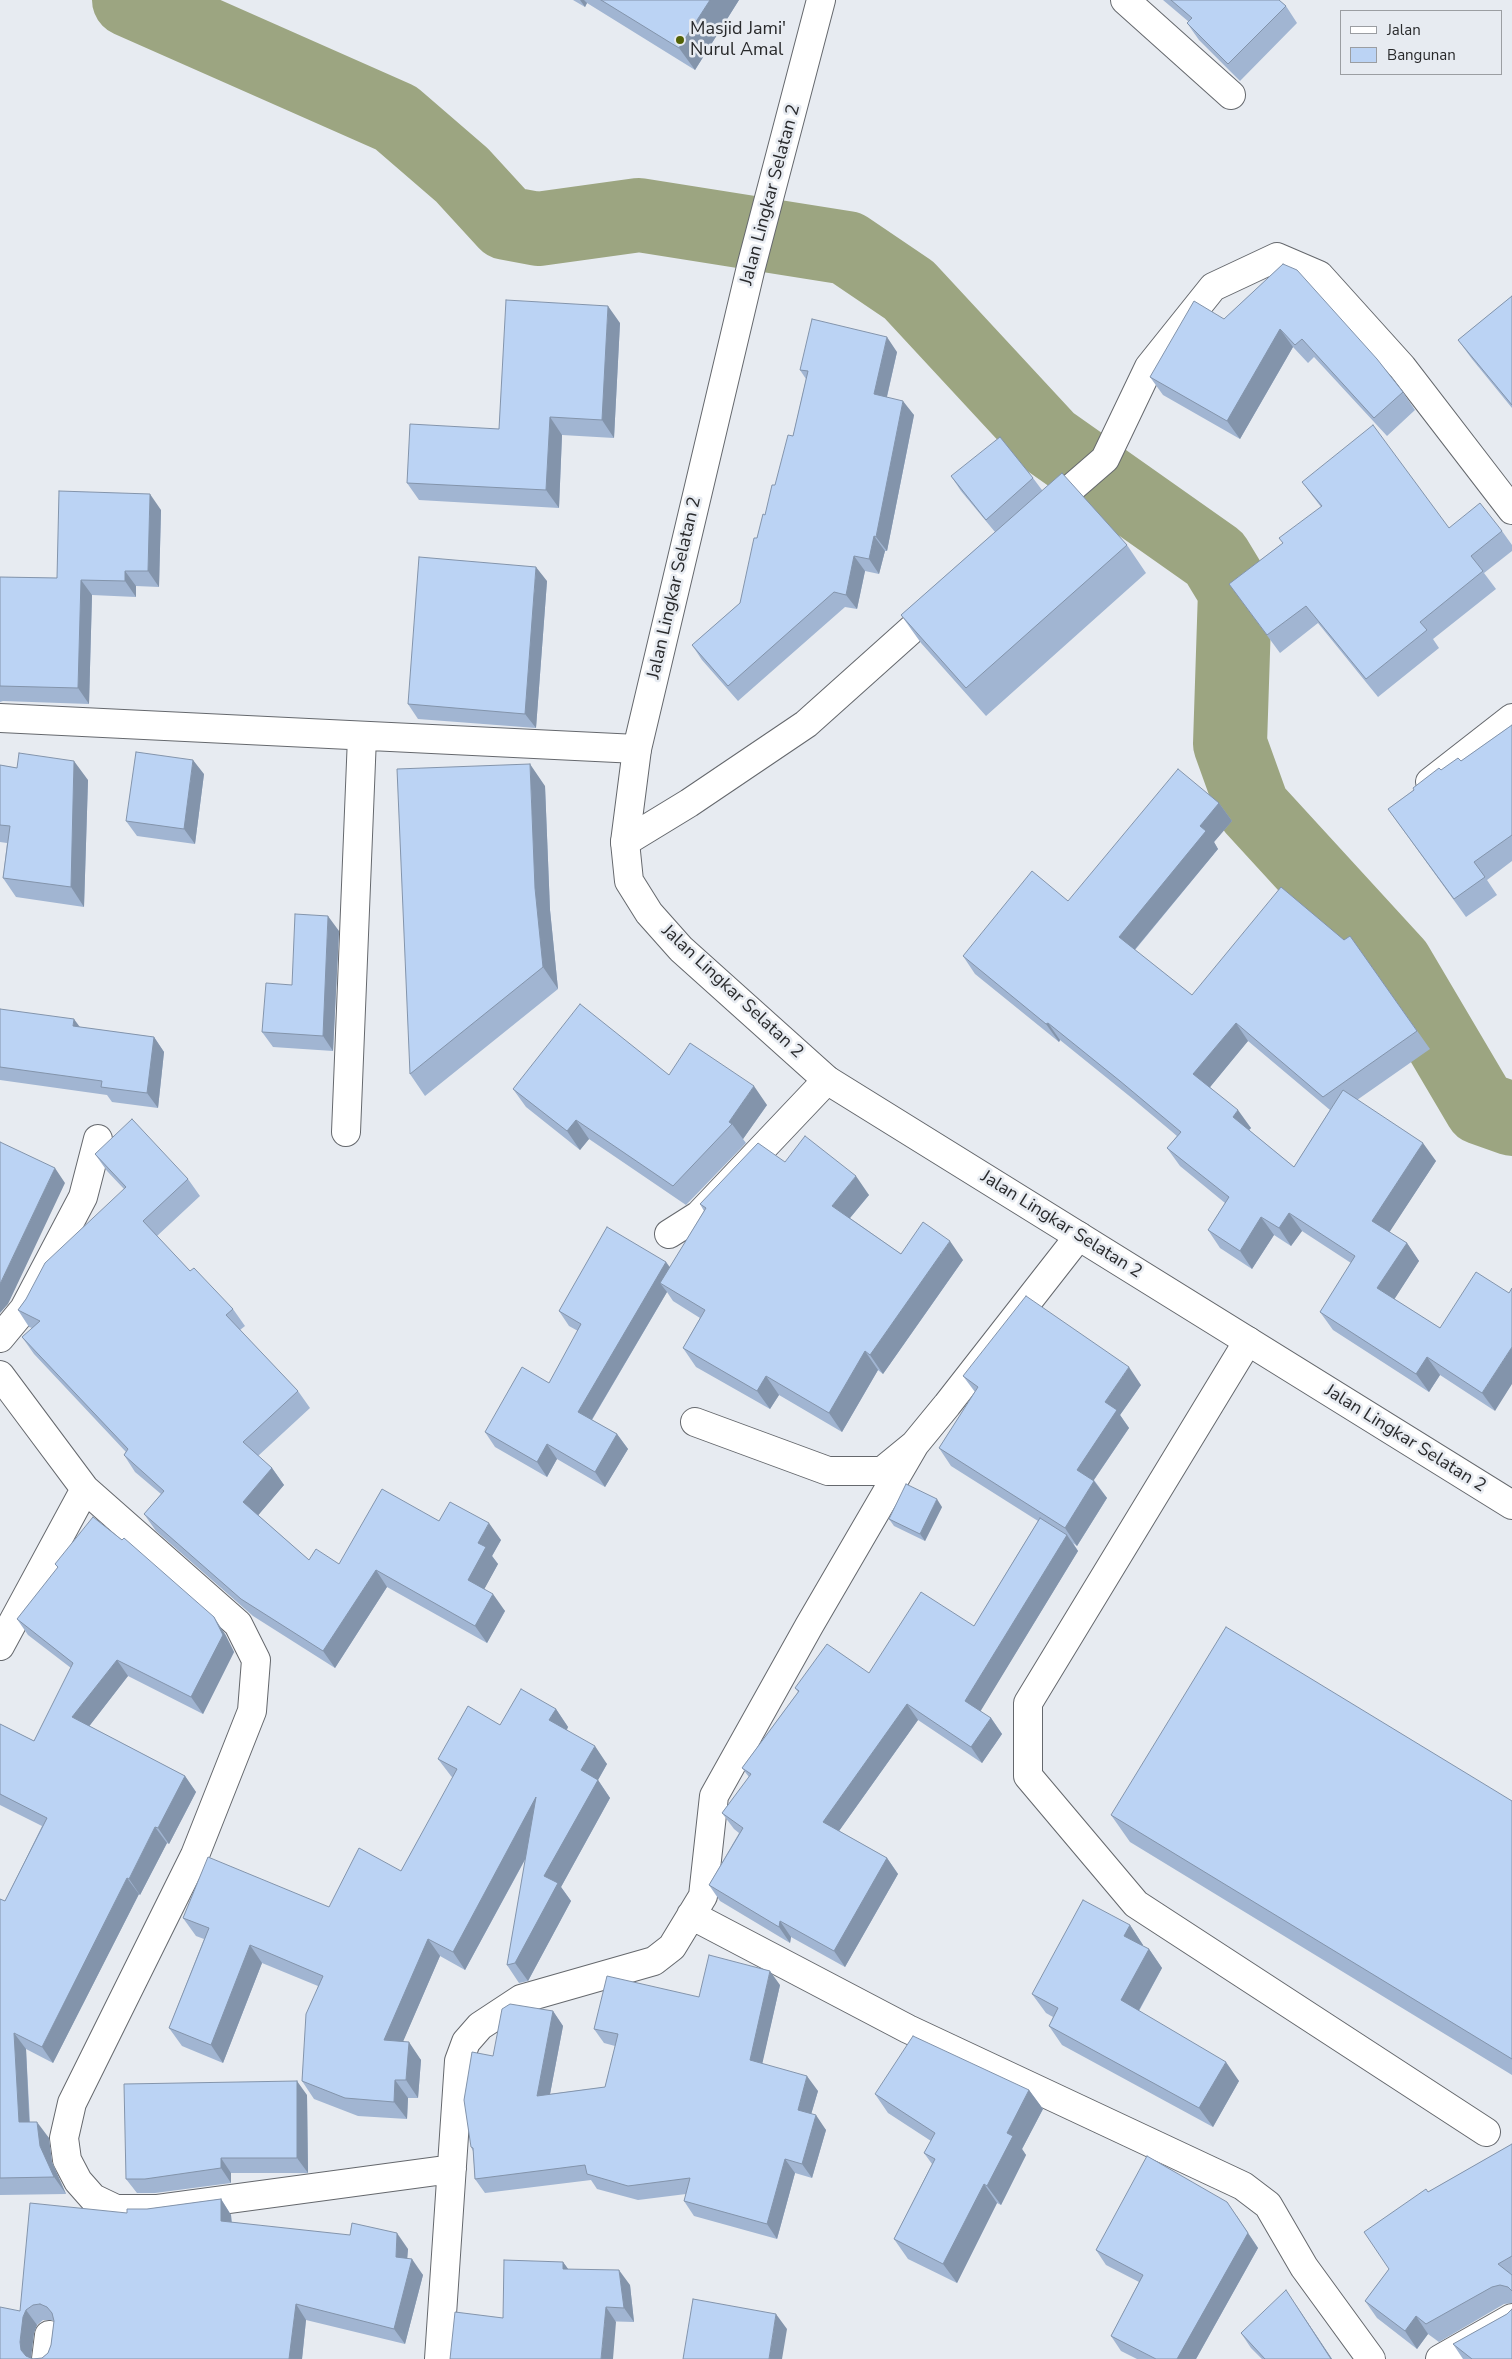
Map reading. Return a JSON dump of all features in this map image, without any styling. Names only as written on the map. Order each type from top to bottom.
[{"type":"main road","name":"Jalan Lingkar Selatan 2","points":[[821,0],[751,267],[638,749],[625,842],[629,881],[649,913],[680,949],[827,1080],[1512,1505]]},
{"type":"main road","points":[[1125,0],[1231,95]]},
{"type":"main road","points":[[1024,530],[1074,484],[1105,459],[1149,367],[1213,287],[1277,257],[1319,275],[1402,367],[1512,510]]},
{"type":"main road","points":[[625,842],[689,803],[806,724],[958,588]]},
{"type":"main road","points":[[0,718],[638,749]]},
{"type":"main road","points":[[1407,800],[1512,718]]},
{"type":"main road","points":[[346,1132],[362,737]]},
{"type":"main road","points":[[669,1234],[699,1215],[827,1080]]},
{"type":"main road","points":[[0,1338],[24,1309],[83,1197],[98,1139]]},
{"type":"main road","points":[[439,2359],[459,2061],[466,2042],[480,2026],[522,1999],[654,1961],[672,1947],[702,1896],[714,1796],[809,1626],[915,1444],[947,1406],[1079,1236]]},
{"type":"main road","points":[[1248,1341],[1028,1703],[1028,1776],[1136,1904],[1486,2132]]},
{"type":"main road","points":[[0,1375],[85,1490],[238,1624],[256,1660],[252,1712],[195,1854],[72,2103],[64,2138],[67,2160],[78,2181],[93,2198],[116,2209],[156,2209],[452,2169]]},
{"type":"main road","points":[[695,1422],[828,1472],[882,1471],[915,1444]]},
{"type":"main road","points":[[0,1646],[85,1490]]},
{"type":"main road","points":[[691,1915],[908,2029],[1243,2186],[1268,2205],[1304,2267],[1371,2359]]},
{"type":"main road","points":[[1440,2359],[1512,2318]]},
{"type":"building","points":[[601,0],[710,0],[679,48]]},
{"type":"building","points":[[1171,0],[1279,0],[1286,6],[1228,64],[1187,23],[1192,18]]},
{"type":"building","points":[[1283,264],[1297,270],[1377,359],[1403,392],[1374,418],[1302,339],[1295,345],[1280,329],[1227,421],[1150,377],[1194,301],[1224,319]]},
{"type":"building","points":[[1512,296],[1512,405],[1458,340]]},
{"type":"building","points":[[506,300],[608,306],[602,420],[550,417],[546,490],[407,483],[410,424],[499,429]]},
{"type":"building","points":[[812,319],[887,337],[874,394],[903,401],[876,537],[874,536],[869,559],[854,556],[846,595],[834,592],[728,686],[692,645],[740,603],[754,538],[757,538],[763,514],[765,515],[772,485],[775,485],[788,435],[793,436],[808,371],[800,370]]},
{"type":"building","points":[[1373,425],[1449,528],[1480,503],[1502,531],[1471,556],[1483,571],[1420,622],[1427,630],[1366,679],[1306,606],[1267,635],[1229,584],[1283,543],[1279,538],[1322,506],[1302,482]]},
{"type":"building","points":[[1000,437],[1033,478],[986,520],[951,476]]},
{"type":"building","points":[[1062,473],[1127,545],[966,688],[901,615]]},
{"type":"building","points":[[59,491],[150,494],[148,571],[125,571],[125,581],[81,580],[78,688],[0,686],[0,577],[57,578]]},
{"type":"building","points":[[419,557],[536,567],[525,714],[408,704]]},
{"type":"building","points":[[1512,725],[1512,835],[1474,862],[1485,877],[1454,899],[1388,809],[1439,768],[1441,770],[1458,758],[1461,761]]},
{"type":"building","points":[[136,752],[193,760],[184,829],[126,821]]},
{"type":"building","points":[[19,753],[74,761],[71,887],[3,878],[10,826],[0,825],[0,765],[17,768]]},
{"type":"building","points":[[530,764],[535,888],[543,967],[410,1074],[397,769]]},
{"type":"building","points":[[1178,769],[1219,803],[1200,826],[1206,831],[1119,937],[1192,995],[1281,887],[1344,940],[1350,936],[1417,1031],[1323,1097],[1236,1023],[1193,1074],[1238,1110],[1233,1117],[1294,1167],[1343,1090],[1423,1143],[1372,1221],[1407,1243],[1377,1288],[1440,1328],[1476,1272],[1509,1293],[1512,1288],[1512,1347],[1482,1393],[1427,1357],[1416,1374],[1320,1312],[1355,1256],[1289,1213],[1279,1228],[1261,1217],[1240,1251],[1208,1230],[1229,1197],[1167,1148],[1181,1132],[963,956],[1032,871],[1068,901]]},
{"type":"building","points":[[295,914],[328,916],[323,1036],[262,1032],[266,983],[292,985]]},
{"type":"building","points":[[580,1004],[669,1075],[690,1043],[754,1086],[729,1122],[732,1124],[673,1186],[576,1120],[567,1131],[513,1089]]},
{"type":"building","points":[[0,1009],[74,1019],[73,1026],[154,1037],[147,1093],[101,1087],[102,1081],[0,1067]]},
{"type":"building","points":[[132,1119],[188,1179],[143,1221],[190,1271],[194,1268],[233,1309],[226,1315],[298,1391],[243,1442],[272,1468],[243,1502],[309,1560],[316,1549],[339,1564],[382,1489],[439,1521],[450,1502],[489,1523],[478,1543],[486,1547],[468,1580],[493,1594],[475,1626],[376,1570],[323,1651],[241,1599],[144,1514],[164,1491],[124,1455],[128,1449],[22,1337],[40,1321],[18,1310],[45,1263],[126,1187],[95,1154]]},
{"type":"building","points":[[805,1136],[856,1176],[832,1206],[901,1254],[923,1222],[950,1241],[870,1355],[865,1351],[829,1413],[766,1376],[757,1391],[683,1348],[705,1310],[660,1283],[706,1208],[700,1204],[758,1143],[785,1162]]},
{"type":"building","points":[[0,1142],[55,1168],[0,1284]]},
{"type":"building","points":[[607,1227],[666,1262],[578,1412],[617,1434],[595,1472],[547,1444],[537,1462],[485,1432],[522,1367],[549,1383],[581,1324],[559,1311]]},
{"type":"building","points":[[1026,1296],[1129,1367],[1105,1402],[1117,1410],[1077,1470],[1094,1481],[1065,1528],[939,1448],[978,1387],[963,1376]]},
{"type":"building","points":[[906,1484],[937,1499],[920,1534],[889,1519]]},
{"type":"building","points":[[93,1517],[122,1540],[124,1538],[214,1617],[223,1635],[191,1697],[117,1660],[72,1717],[185,1776],[158,1828],[155,1827],[129,1879],[127,1878],[42,2047],[14,2033],[19,2122],[37,2122],[40,2146],[54,2177],[0,2178],[0,1899],[5,1901],[47,1818],[0,1794],[0,1724],[34,1741],[73,1663],[17,1619],[58,1567],[55,1564]]},
{"type":"building","points":[[1040,1518],[1067,1535],[965,1701],[991,1718],[971,1747],[907,1704],[823,1822],[887,1858],[834,1951],[780,1921],[779,1927],[709,1885],[743,1828],[722,1813],[751,1774],[742,1768],[799,1691],[795,1688],[827,1644],[869,1673],[921,1592],[974,1626]]},
{"type":"building","points":[[1226,1627],[1512,1801],[1512,2059],[1111,1815]]},
{"type":"building","points":[[521,1689],[556,1709],[549,1720],[595,1746],[581,1770],[598,1780],[544,1876],[558,1883],[515,1963],[507,1965],[536,1797],[453,1952],[428,1939],[384,2040],[409,2042],[406,2080],[395,2080],[394,2102],[345,2098],[302,2081],[306,2014],[323,1976],[250,1945],[211,2045],[169,2028],[209,1928],[183,1918],[208,1857],[329,1907],[359,1848],[401,1871],[457,1769],[438,1759],[468,1706],[500,1725]]},
{"type":"building","points":[[1083,1900],[1130,1925],[1124,1936],[1149,1949],[1121,2000],[1226,2062],[1199,2108],[1049,2026],[1058,2008],[1032,1994]]},
{"type":"building","points":[[709,1955],[770,1971],[750,2060],[807,2076],[798,2110],[816,2115],[802,2164],[785,2159],[767,2224],[684,2201],[690,2178],[628,2186],[587,2174],[585,2165],[475,2179],[473,2148],[471,2147],[464,2100],[472,2052],[493,2056],[502,2009],[510,2004],[553,2011],[537,2096],[605,2087],[618,2034],[594,2029],[607,1976],[699,1997]]},
{"type":"building","points":[[913,2036],[1029,2090],[1007,2133],[1013,2136],[987,2186],[984,2184],[943,2264],[894,2239],[935,2159],[924,2153],[935,2133],[875,2094]]},
{"type":"building","points":[[297,2081],[297,2158],[221,2158],[221,2168],[145,2179],[126,2179],[124,2084]]},
{"type":"building","points":[[1512,2144],[1512,2256],[1498,2264],[1512,2275],[1512,2291],[1508,2287],[1500,2285],[1492,2287],[1426,2324],[1416,2316],[1405,2331],[1365,2301],[1389,2269],[1364,2232],[1426,2189],[1428,2192]]},
{"type":"building","points":[[1147,2156],[1227,2202],[1248,2233],[1177,2359],[1156,2359],[1111,2336],[1143,2275],[1096,2250]]},
{"type":"building","points":[[221,2199],[221,2221],[350,2235],[352,2223],[397,2233],[396,2257],[412,2259],[394,2329],[296,2304],[289,2359],[33,2359],[0,2359],[0,2307],[20,2311],[30,2203],[127,2213],[127,2209],[147,2209]],"holes":[[[40,2304],[47,2307],[52,2313],[54,2321],[51,2345],[48,2353],[42,2358],[33,2359],[26,2356],[21,2350],[20,2342],[23,2317],[26,2310],[33,2305]]]},
{"type":"building","points":[[504,2260],[563,2262],[563,2269],[619,2270],[624,2308],[606,2307],[601,2359],[450,2359],[455,2312],[503,2318]]},
{"type":"building","points":[[1286,2290],[1331,2359],[1265,2359],[1241,2333]]},
{"type":"building","points":[[693,2299],[776,2314],[769,2359],[683,2359]]},
{"type":"building","points":[[1512,2309],[1512,2359],[1472,2359],[1453,2344],[1507,2314]]},
{"type":"waterway","points":[[129,0],[396,118],[462,175],[506,223],[538,229],[639,215],[847,248],[909,290],[1049,441],[1215,558],[1235,591],[1230,744],[1253,808],[1396,964],[1481,1108],[1512,1119]]},
{"type":"place","name":"Masjid Jami' Nurul Amal","points":[[680,40]]}]
